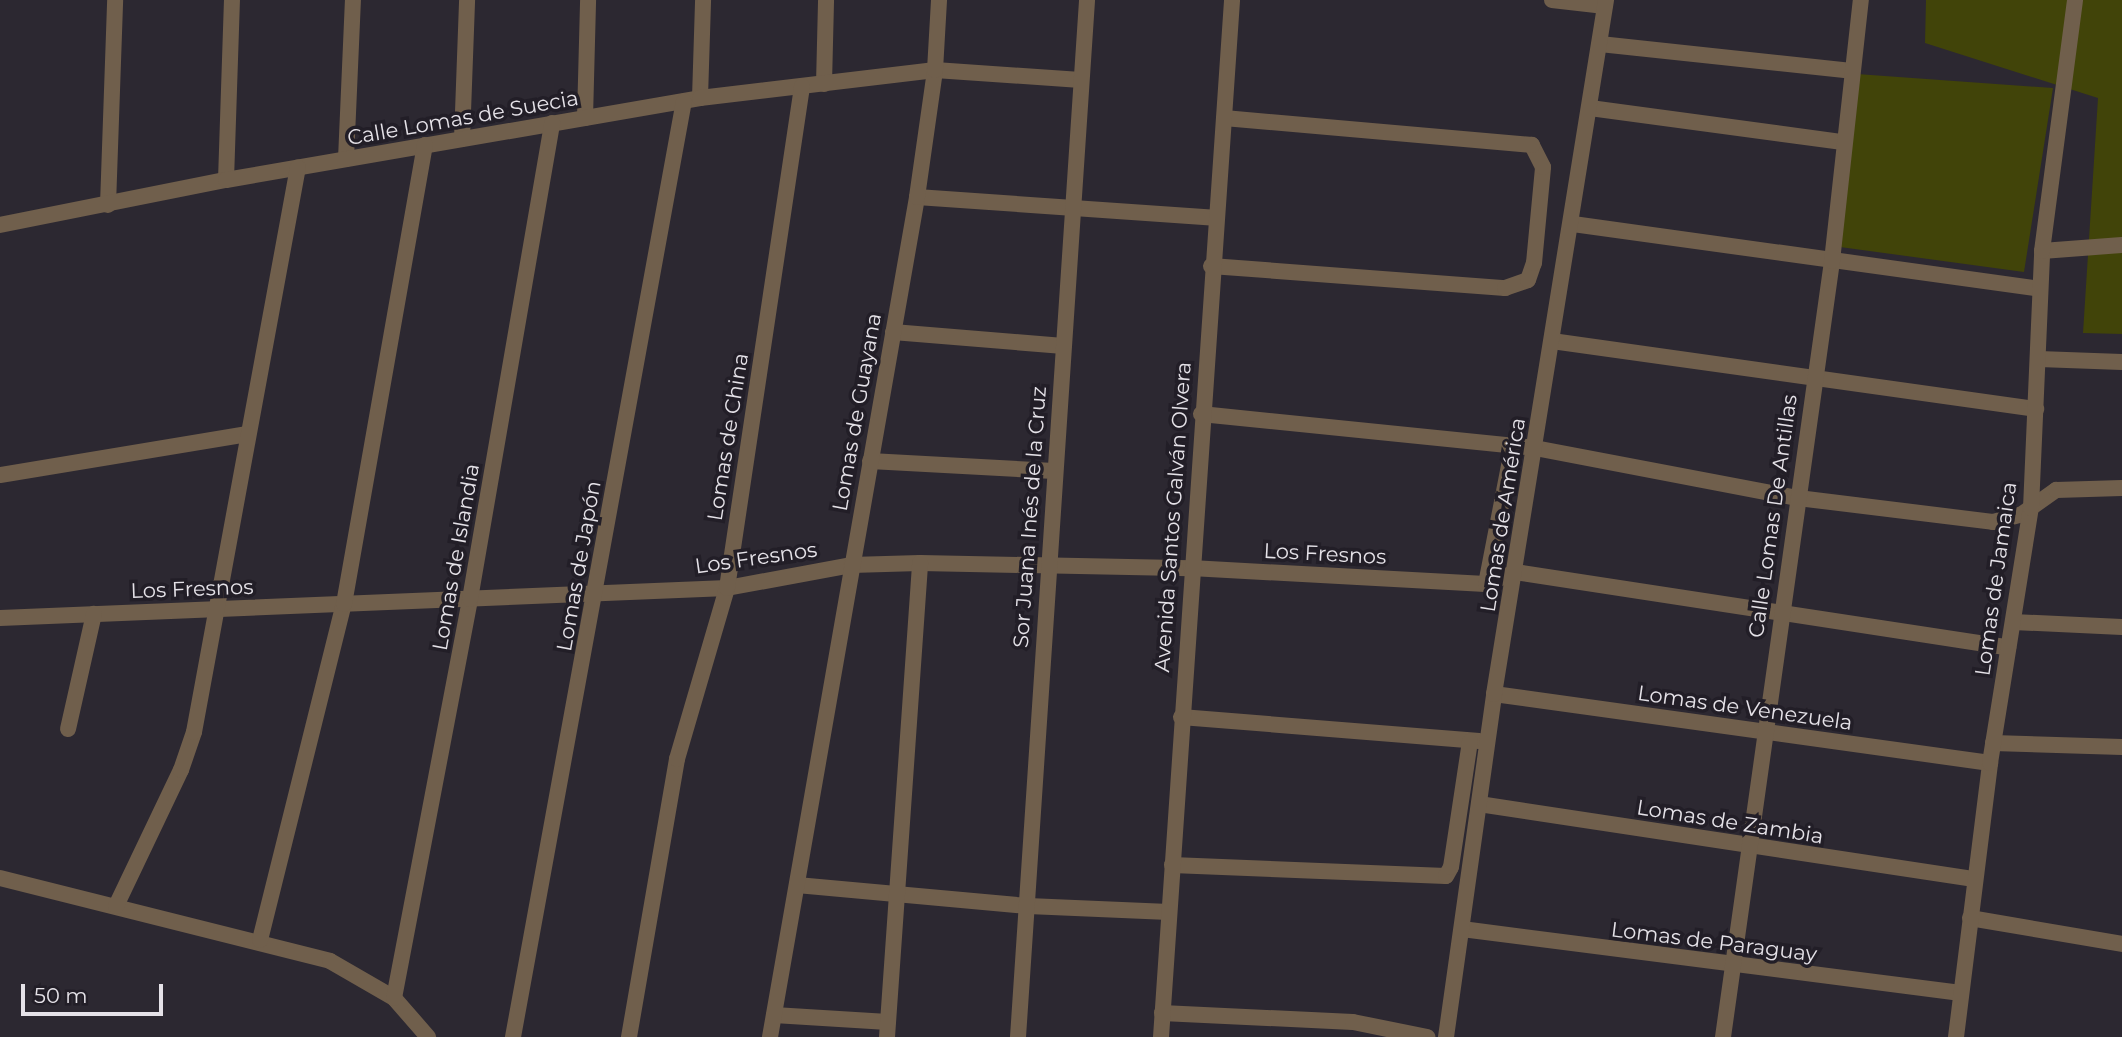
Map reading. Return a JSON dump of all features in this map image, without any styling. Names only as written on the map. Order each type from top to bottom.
[{"type":"street","points":[[108,205],[115,0]]},
{"type":"street","points":[[226,180],[232,0]]},
{"type":"street","points":[[346,159],[353,0]]},
{"type":"street","points":[[462,139],[467,0]]},
{"type":"street","points":[[584,118],[588,0]]},
{"type":"street","points":[[700,98],[703,0]]},
{"type":"street","points":[[824,84],[826,0]]},
{"type":"street","name":"Lomas de Guayana","points":[[771,1037],[916,197],[935,70],[939,0]]},
{"type":"street","name":"Sor Juana Inés de la Cruz","points":[[1018,1037],[1047,568],[1087,0]]},
{"type":"street","name":"Avenida Santos Galván Olvera","points":[[1161,1037],[1214,218],[1232,0]]},
{"type":"street","points":[[1552,0],[1606,3]]},
{"type":"street","name":"Calle Lomas De Antillas","points":[[1723,1037],[1763,731],[1832,261],[1843,142],[1861,0]]},
{"type":"street","name":"Lomas de Jamaica","points":[[1956,1037],[1990,763],[2031,508],[2042,251],[2076,0]]},
{"type":"street","name":"Lomas de América","points":[[1446,1037],[1494,694],[1573,224],[1606,3]]},
{"type":"street","points":[[1600,44],[1852,71]]},
{"type":"street","name":"Calle Lomas de Suecia","points":[[0,225],[226,180],[700,98],[935,70],[1082,80]]},
{"type":"street","name":"Lomas de China","points":[[629,1037],[677,759],[727,588],[802,87]]},
{"type":"street","name":"Lomas de Japón","points":[[513,1037],[684,101]]},
{"type":"street","points":[[1590,108],[1843,142]]},
{"type":"street","points":[[1211,266],[1505,288],[1521,285],[1534,263],[1543,167],[1532,145],[1523,142],[1224,118]]},
{"type":"street","name":"Lomas de Islandia","points":[[394,998],[471,599],[552,123]]},
{"type":"street","points":[[260,940],[344,604],[425,145]]},
{"type":"street","points":[[116,906],[181,769],[194,732],[298,167]]},
{"type":"street","points":[[916,197],[1214,218]]},
{"type":"street","points":[[1573,224],[2039,289]]},
{"type":"street","points":[[2042,251],[2122,245]]},
{"type":"street","points":[[893,332],[1063,346]]},
{"type":"street","points":[[1552,341],[2036,409]]},
{"type":"street","points":[[2039,359],[2122,362]]},
{"type":"street","points":[[1201,414],[1513,444],[1798,498],[1993,522],[2009,520],[2056,490],[2122,488]]},
{"type":"street","points":[[0,475],[248,434]]},
{"type":"street","points":[[1486,584],[1513,444]]},
{"type":"street","points":[[870,461],[1054,471]]},
{"type":"street","points":[[774,1015],[887,1030],[920,563]]},
{"type":"street","name":"Los Fresnos","points":[[0,618],[727,588],[851,565],[920,563],[1047,568],[1191,568],[1486,584],[1515,572]]},
{"type":"street","points":[[1515,572],[2008,647]]},
{"type":"street","points":[[68,729],[94,614]]},
{"type":"street","points":[[2013,622],[2122,627]]},
{"type":"street","name":"Lomas de Venezuela","points":[[1494,694],[1990,763]]},
{"type":"street","points":[[1181,717],[1488,742]]},
{"type":"street","points":[[1172,865],[1439,878],[1451,867],[1470,741]]},
{"type":"street","points":[[1993,743],[2122,747]]},
{"type":"street","name":"Lomas de Zambia","points":[[1479,804],[1974,879]]},
{"type":"street","points":[[0,878],[260,940],[330,961],[394,998],[428,1037]]},
{"type":"street","points":[[797,885],[1028,906],[1169,912]]},
{"type":"street","points":[[1970,918],[2122,944]]},
{"type":"street","name":"Lomas de Paraguay","points":[[1462,929],[1731,966],[1961,993]]},
{"type":"street","points":[[1162,1013],[1353,1021],[1427,1037]]},
{"type":"shaded area","points":[[1926,0],[2122,0],[2122,334],[2083,333],[2098,98],[1925,43]]},
{"type":"shaded area","points":[[1857,74],[2053,88],[2024,272],[1840,247]]}]
